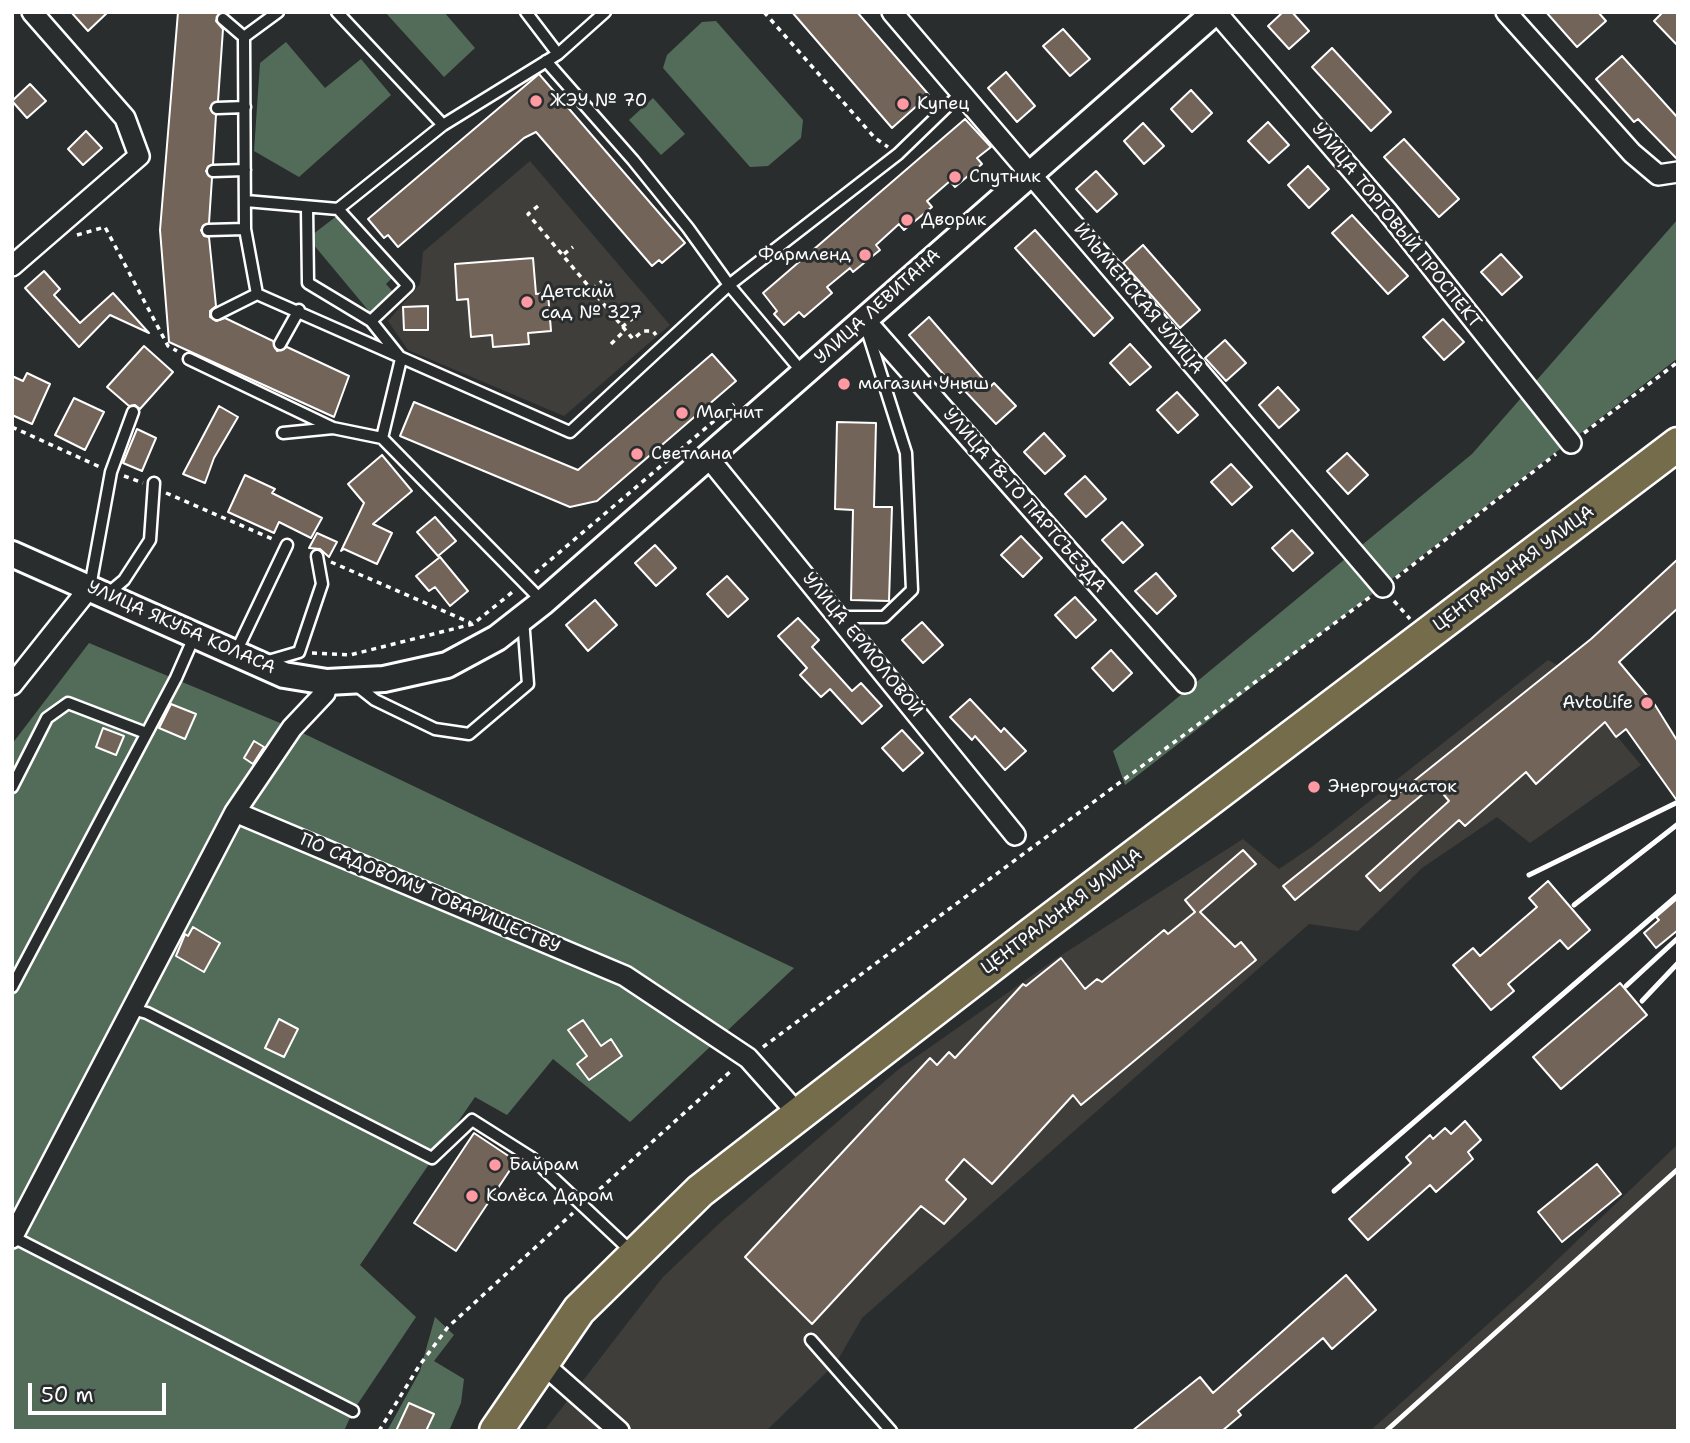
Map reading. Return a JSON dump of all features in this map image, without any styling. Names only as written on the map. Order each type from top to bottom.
[{"type":"main road","name":"ЦЕНТРАЛЬНАЯ УЛИЦА","points":[[496,1431],[579,1310],[700,1191],[797,1114],[1678,444]]},
{"type":"street","points":[[12,266],[139,156],[125,118],[32,12]]},
{"type":"street","name":"ИЛЬМЕНСКАЯ УЛИЦА","points":[[892,12],[1383,587]]},
{"type":"street","name":"УЛИЦА ЛЕВИТАНА","points":[[543,602],[1215,12]]},
{"type":"street","name":"УЛИЦА ТОРГОВЫЙ ПРОСПЕКТ","points":[[1215,12],[1387,211],[1571,443]]},
{"type":"street","points":[[1506,12],[1632,153],[1658,175],[1678,172]]},
{"type":"street","name":"УЛИЦА 18-ГО ПАРТСЪЕЗДА","points":[[864,320],[1185,683]]},
{"type":"street","name":"УЛИЦА ЕРМОЛОВОЙ","points":[[707,456],[1015,835]]},
{"type":"street","name":"УЛИЦА ЯКУБА КОЛАСА","points":[[12,554],[285,675],[338,681],[406,676],[447,665],[497,638],[543,602]]},
{"type":"street","points":[[12,685],[97,591]]},
{"type":"street","points":[[13,1238],[235,812],[292,729],[338,681]]},
{"type":"street","name":"ПО САДОВОМУ ТОВАРИЩЕСТВУ","points":[[235,812],[625,976],[748,1058],[797,1114]]},
{"type":"street","points":[[542,1363],[619,1431]]},
{"type":"lane","points":[[337,12],[443,125]]},
{"type":"lane","points":[[526,12],[558,54]]},
{"type":"lane","points":[[246,201],[338,209],[443,125],[558,54],[606,12]]},
{"type":"lane","points":[[244,37],[274,13]]},
{"type":"lane","points":[[223,19],[244,37],[245,229],[257,294]]},
{"type":"lane","points":[[546,61],[681,218],[729,285],[803,373]]},
{"type":"lane","points":[[217,314],[257,294],[299,310],[401,359],[570,432],[729,285],[898,154],[960,93]]},
{"type":"lane","points":[[217,108],[244,107]]},
{"type":"lane","points":[[213,171],[245,170]]},
{"type":"lane","points":[[307,208],[308,283],[371,321],[401,359]]},
{"type":"lane","points":[[338,209],[408,286],[371,321]]},
{"type":"lane","points":[[208,230],[245,229]]},
{"type":"lane","points":[[280,344],[299,310]]},
{"type":"lane","points":[[840,617],[884,617],[912,590],[905,453],[864,320]]},
{"type":"lane","points":[[189,359],[333,428],[382,438],[543,602]]},
{"type":"lane","points":[[382,438],[401,359]]},
{"type":"lane","points":[[133,412],[111,472],[97,591],[124,580],[150,540],[153,485]]},
{"type":"lane","points":[[283,433],[333,428]]},
{"type":"lane","points":[[235,653],[287,545]]},
{"type":"lane","points":[[259,664],[299,652],[323,584],[317,556]]},
{"type":"lane","points":[[338,681],[435,729],[469,734],[528,684],[523,618]]},
{"type":"lane","points":[[12,986],[176,678],[194,636]]},
{"type":"lane","points":[[12,787],[47,718],[68,703],[146,733]]},
{"type":"lane","points":[[131,1009],[147,1013],[432,1158],[472,1120],[531,1158],[584,1204],[634,1254]]},
{"type":"lane","points":[[13,1238],[353,1412]]},
{"type":"lane","points":[[811,1340],[891,1431]]},
{"type":"path","points":[[764,12],[876,138],[898,154]]},
{"type":"path","points":[[538,206],[528,214],[633,339],[643,331],[653,331],[666,344]]},
{"type":"path","points":[[47,236],[64,239],[105,227],[168,345],[189,359]]},
{"type":"path","points":[[564,254],[573,247]]},
{"type":"path","points":[[592,289],[602,281]]},
{"type":"path","points":[[611,344],[637,315]]},
{"type":"path","points":[[379,1431],[419,1366],[448,1328],[652,1138],[748,1058],[1383,587],[1678,362]]},
{"type":"path","points":[[299,652],[350,655],[473,624],[737,401]]},
{"type":"path","points":[[12,428],[111,472],[153,485],[287,545]]},
{"type":"path","points":[[317,556],[473,624]]},
{"type":"path","points":[[1383,587],[1425,636]]},
{"type":"shaded area","name":"Детский сад № 327","points":[[530,161],[670,325],[564,416],[408,350],[388,321],[420,284],[423,252]]},
{"type":"shaded area","points":[[1548,660],[1557,665],[1641,765],[1530,843],[1497,817],[1422,868],[1358,931],[1309,924],[862,1318],[836,1363],[766,1431],[544,1431],[663,1277],[722,1221],[899,1069],[1060,956],[1243,839],[1279,869],[1313,846]]},
{"type":"shaded area","points":[[1678,1144],[1678,1431],[1370,1431],[1532,1284]]},
{"type":"green space","points":[[385,12],[444,12],[475,48],[444,77]]},
{"type":"green space","points":[[716,21],[803,120],[801,138],[768,166],[750,167],[663,68],[667,55],[702,22]]},
{"type":"green space","points":[[286,42],[325,88],[361,59],[391,95],[299,177],[254,151],[260,63]]},
{"type":"green space","points":[[653,98],[685,134],[661,155],[629,120]]},
{"type":"green space","points":[[338,215],[394,276],[386,284],[394,293],[373,316],[308,238]]},
{"type":"green space","points":[[1678,219],[1678,358],[1125,785],[1113,751],[1472,454]]},
{"type":"green space","points":[[89,643],[292,728],[794,968],[630,1122],[553,1059],[507,1115],[475,1097],[360,1265],[416,1317],[353,1411],[344,1431],[12,1431],[12,744]]},
{"type":"green space","points":[[435,1317],[454,1335],[434,1361],[464,1379],[461,1403],[449,1431],[387,1431],[420,1371]]},
{"type":"building","points":[[71,12],[108,12],[88,31]]},
{"type":"building","points":[[178,12],[220,12],[216,21],[223,29],[218,101],[210,108],[216,115],[213,164],[206,171],[212,178],[209,223],[201,230],[204,236],[209,237],[216,306],[210,311],[210,317],[216,321],[225,318],[273,341],[277,351],[287,347],[349,376],[334,417],[169,342],[160,230]]},
{"type":"building","points":[[792,12],[857,12],[929,95],[892,128]]},
{"type":"building","points":[[1283,12],[1292,12],[1309,31],[1289,49],[1268,26]]},
{"type":"building","points":[[1546,12],[1598,12],[1606,21],[1577,47]]},
{"type":"building","points":[[1663,12],[1678,12],[1678,46],[1654,21]]},
{"type":"building","points":[[1063,29],[1090,59],[1070,76],[1043,46]]},
{"type":"building","points":[[1332,48],[1391,112],[1371,131],[1312,67]]},
{"type":"building","points":[[1622,56],[1678,118],[1678,160],[1638,119],[1634,122],[1596,79]]},
{"type":"building","points":[[1006,72],[1035,106],[1017,122],[988,88]]},
{"type":"building","points":[[539,74],[685,243],[662,263],[659,260],[652,266],[536,132],[524,138],[398,247],[388,235],[384,238],[368,219]]},
{"type":"building","points":[[30,84],[46,101],[27,118],[12,101]]},
{"type":"building","points":[[1191,90],[1212,113],[1192,132],[1171,109]]},
{"type":"building","points":[[965,119],[991,147],[977,158],[982,164],[955,187],[950,181],[927,201],[932,207],[904,230],[899,224],[876,245],[880,250],[853,272],[850,268],[827,287],[832,293],[804,317],[799,312],[784,325],[774,314],[777,311],[763,293]]},
{"type":"building","points":[[1268,122],[1289,145],[1269,163],[1248,141]]},
{"type":"building","points":[[1143,123],[1164,146],[1144,164],[1124,141]]},
{"type":"building","points":[[86,131],[102,148],[83,165],[68,149]]},
{"type":"building","points":[[1404,139],[1459,199],[1439,217],[1384,157]]},
{"type":"building","points":[[1308,166],[1329,189],[1309,208],[1288,185]]},
{"type":"building","points":[[1096,171],[1117,194],[1097,212],[1076,189]]},
{"type":"building","points":[[1352,215],[1408,276],[1388,294],[1332,233]]},
{"type":"building","points":[[1035,230],[1113,318],[1094,336],[1015,248]]},
{"type":"building","points":[[1143,245],[1200,310],[1180,328],[1123,263]]},
{"type":"building","points":[[1501,254],[1522,277],[1502,295],[1481,272]]},
{"type":"building","points":[[533,258],[536,294],[548,293],[551,331],[528,333],[529,344],[493,347],[492,335],[471,337],[468,299],[457,300],[455,264]]},
{"type":"building","points":[[44,271],[60,289],[54,295],[80,323],[113,293],[149,333],[110,315],[79,347],[25,288]]},
{"type":"building","points":[[428,306],[428,330],[404,330],[403,307]]},
{"type":"building","points":[[929,317],[990,387],[994,383],[1016,406],[996,424],[964,390],[960,393],[909,335]]},
{"type":"building","points":[[1443,319],[1464,342],[1444,360],[1423,337]]},
{"type":"building","points":[[1225,340],[1246,363],[1226,381],[1205,358]]},
{"type":"building","points":[[1130,344],[1151,367],[1130,385],[1110,363]]},
{"type":"building","points":[[144,346],[173,372],[140,409],[135,405],[129,406],[107,387]]},
{"type":"building","points":[[712,354],[736,381],[597,501],[570,507],[400,436],[414,402],[578,470]]},
{"type":"building","points":[[27,373],[50,384],[32,424],[12,415],[12,376],[23,381]]},
{"type":"building","points":[[1278,387],[1299,410],[1279,428],[1259,405]]},
{"type":"building","points":[[1177,392],[1198,415],[1178,433],[1157,410]]},
{"type":"building","points":[[74,398],[104,412],[85,450],[55,435]]},
{"type":"building","points":[[219,406],[238,417],[214,458],[205,483],[183,474]]},
{"type":"building","points":[[837,422],[876,423],[874,507],[892,507],[889,601],[851,600],[853,510],[835,509]]},
{"type":"building","points":[[137,429],[156,438],[142,471],[123,463]]},
{"type":"building","points":[[1044,433],[1065,456],[1045,474],[1024,452]]},
{"type":"building","points":[[1347,453],[1368,475],[1348,494],[1327,471]]},
{"type":"building","points":[[382,455],[412,491],[373,524],[392,533],[377,564],[344,549],[341,551],[364,503],[348,484]]},
{"type":"building","points":[[1231,464],[1252,487],[1232,505],[1211,482]]},
{"type":"building","points":[[245,475],[275,489],[272,493],[322,518],[311,538],[279,522],[274,533],[228,512]]},
{"type":"building","points":[[1085,476],[1106,499],[1086,517],[1065,494]]},
{"type":"building","points":[[435,517],[456,541],[438,556],[417,532]]},
{"type":"building","points":[[1122,522],[1143,545],[1123,563],[1102,540]]},
{"type":"building","points":[[1292,530],[1313,553],[1293,571],[1272,548]]},
{"type":"building","points":[[317,533],[337,542],[329,557],[320,549],[309,548]]},
{"type":"building","points":[[1021,536],[1042,558],[1023,577],[1001,555]]},
{"type":"building","points":[[655,545],[676,568],[656,586],[635,563]]},
{"type":"building","points":[[440,557],[468,591],[450,606],[435,587],[429,591],[416,576]]},
{"type":"building","points":[[1678,559],[1678,608],[1619,662],[1655,705],[1678,742],[1678,802],[1626,729],[1616,737],[1605,722],[1536,784],[1526,772],[1465,826],[1459,820],[1380,891],[1366,876],[1449,801],[1435,784],[1295,900],[1283,886],[1591,639]]},
{"type":"building","points":[[1156,573],[1176,596],[1157,614],[1135,591]]},
{"type":"building","points":[[727,576],[748,599],[728,617],[707,594]]},
{"type":"building","points":[[1075,597],[1096,620],[1076,638],[1055,615]]},
{"type":"building","points":[[595,600],[617,625],[588,651],[566,625]]},
{"type":"building","points":[[798,618],[819,640],[812,647],[852,691],[861,683],[882,706],[862,724],[830,689],[821,697],[800,675],[807,668],[778,636]]},
{"type":"building","points":[[922,622],[943,645],[923,663],[902,640]]},
{"type":"building","points":[[1111,650],[1132,673],[1113,691],[1092,668]]},
{"type":"building","points":[[970,699],[1001,732],[1004,728],[1026,751],[1005,770],[975,736],[972,740],[950,717]]},
{"type":"building","points":[[171,704],[196,714],[185,739],[159,728]]},
{"type":"building","points":[[103,728],[124,736],[116,755],[96,747]]},
{"type":"building","points":[[902,730],[923,753],[903,771],[882,748]]},
{"type":"building","points":[[254,741],[264,747],[253,764],[244,758]]},
{"type":"building","points":[[1243,850],[1256,864],[1200,912],[1235,947],[1241,942],[1256,960],[1081,1105],[1073,1095],[992,1184],[964,1159],[946,1180],[966,1199],[944,1224],[921,1206],[812,1324],[745,1257],[930,1058],[937,1065],[949,1052],[955,1058],[1023,984],[1026,986],[1061,958],[1085,989],[1097,979],[1102,982],[1164,930],[1168,934],[1195,912],[1185,900]]},
{"type":"building","points":[[1548,881],[1590,930],[1568,949],[1560,940],[1508,984],[1514,991],[1491,1010],[1453,965],[1473,948],[1480,956],[1537,907],[1529,898]]},
{"type":"building","points":[[1678,898],[1678,930],[1656,948],[1644,933],[1659,920],[1656,917]]},
{"type":"building","points":[[193,927],[220,943],[204,972],[176,956],[185,934],[188,936]]},
{"type":"building","points":[[1620,983],[1647,1015],[1561,1089],[1533,1057]]},
{"type":"building","points":[[279,1019],[298,1029],[284,1057],[265,1048]]},
{"type":"building","points":[[583,1020],[601,1046],[611,1039],[622,1056],[589,1080],[577,1064],[587,1056],[568,1030]]},
{"type":"building","points":[[1465,1121],[1481,1140],[1468,1152],[1473,1159],[1436,1192],[1430,1185],[1368,1240],[1349,1219],[1411,1163],[1406,1157],[1430,1135],[1433,1139],[1445,1128],[1451,1134]]},
{"type":"building","points":[[474,1133],[516,1161],[456,1251],[414,1223]]},
{"type":"building","points":[[1597,1164],[1621,1194],[1562,1242],[1538,1212]]},
{"type":"building","points":[[1346,1275],[1376,1310],[1332,1349],[1323,1338],[1238,1411],[1241,1415],[1222,1431],[1132,1431],[1200,1377],[1213,1393]]},
{"type":"building","points":[[409,1403],[434,1414],[426,1431],[396,1431]]},
{"type":"railway","points":[[1529,875],[1678,802]]},
{"type":"railway","points":[[1574,905],[1678,824]]},
{"type":"railway","points":[[1334,1191],[1678,895]]},
{"type":"railway","points":[[1626,986],[1678,938]]},
{"type":"railway","points":[[1642,1001],[1678,963]]},
{"type":"railway","points":[[1386,1431],[1678,1169]]},
{"type":"place","name":"ЖЭУ № 70","points":[[536,101]]},
{"type":"place","name":"Купец","points":[[903,104]]},
{"type":"place","name":"Спутник","points":[[955,177]]},
{"type":"place","name":"Дворик","points":[[907,220]]},
{"type":"place","name":"Фармленд","points":[[865,255]]},
{"type":"place","name":"Детский сад № 327","points":[[527,302]]},
{"type":"place","name":"магазин Уныш","points":[[844,384]]},
{"type":"place","name":"Магнит","points":[[682,413]]},
{"type":"place","name":"Светлана","points":[[637,454]]},
{"type":"place","name":"AvtoLife","points":[[1647,703]]},
{"type":"place","name":"Энергоучасток","points":[[1314,787]]},
{"type":"place","name":"Байрам","points":[[495,1165]]},
{"type":"place","name":"Колёса Даром","points":[[472,1196]]}]
